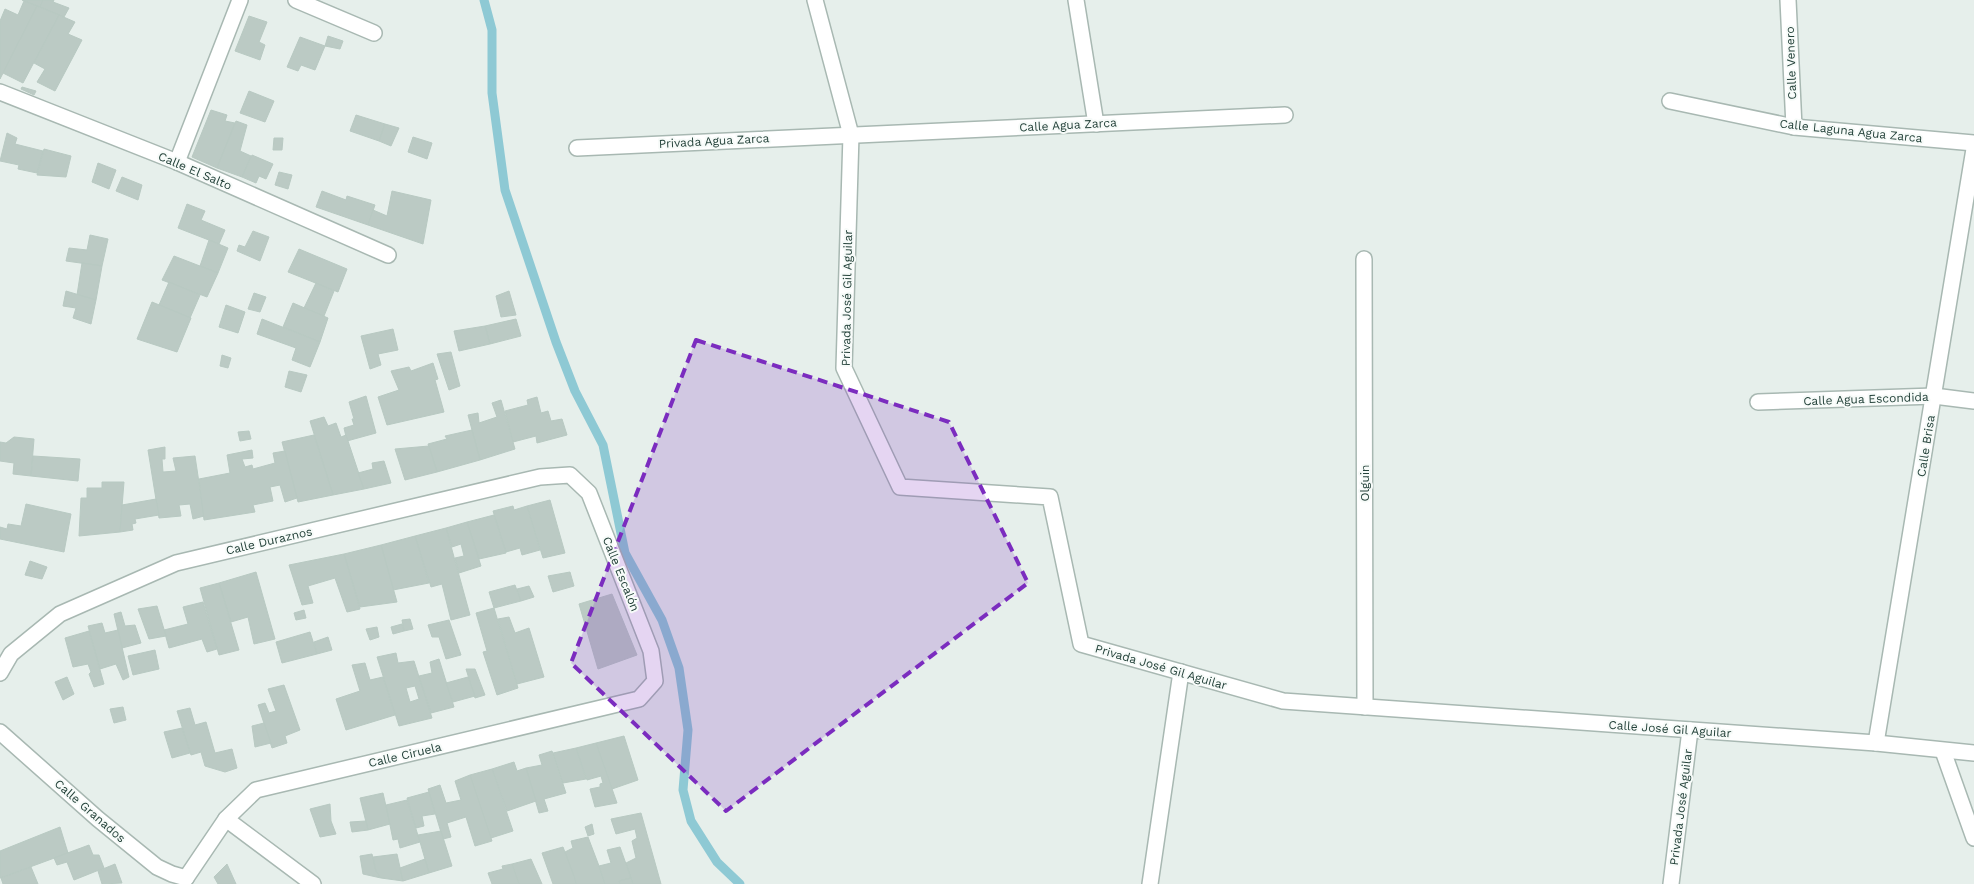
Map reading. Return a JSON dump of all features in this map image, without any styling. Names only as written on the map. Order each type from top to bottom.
[{"type":"street","points":[[177,162],[240,0]]},
{"type":"street","points":[[296,0],[374,33]]},
{"type":"street","points":[[815,0],[851,135]]},
{"type":"street","points":[[1076,0],[1096,124]]},
{"type":"street","name":"Calle Venero","points":[[1788,0],[1794,127]]},
{"type":"street","name":"Calle El Salto","points":[[0,92],[177,162],[388,255]]},
{"type":"street","name":"Calle Laguna Agua Zarca","points":[[1670,101],[1794,127],[1974,143]]},
{"type":"street","name":"Calle Agua Zarca","points":[[851,135],[1285,115]]},
{"type":"street","name":"Privada Agua Zarca","points":[[577,148],[851,135]]},
{"type":"street","name":"Privada José Gil Aguilar","points":[[851,135],[844,368],[900,487],[1050,496],[1081,644],[1283,701],[1365,707]]},
{"type":"street","name":"Calle Brisa","points":[[1876,743],[1974,149]]},
{"type":"street","name":"Olguin","points":[[1364,259],[1365,707]]},
{"type":"street","name":"Calle Agua Escondida","points":[[1758,402],[1934,396],[1974,401]]},
{"type":"street","name":"Calle Duraznos","points":[[0,673],[11,654],[60,614],[176,563],[540,477],[570,475]]},
{"type":"street","name":"Calle Escalón","points":[[570,475],[588,493],[652,651],[655,681]]},
{"type":"street","points":[[1150,884],[1181,672]]},
{"type":"street","name":"Calle Ciruela","points":[[188,881],[226,819],[256,790],[640,699],[655,681]]},
{"type":"street","name":"Calle José Gil Aguilar","points":[[1365,707],[1876,743],[1974,753]]},
{"type":"street","name":"Privada José Aguilar","points":[[1671,884],[1690,730]]},
{"type":"street","name":"Calle Granados","points":[[0,732],[157,867],[188,881]]},
{"type":"street","points":[[1943,751],[1974,838]]},
{"type":"street","points":[[226,819],[313,884]]},
{"type":"highlighted area","points":[[696,340],[949,422],[1028,583],[726,811],[571,663]]},
{"type":"building","points":[[22,0],[43,0],[40,7]]},
{"type":"building","points":[[43,0],[54,0],[53,2],[69,8],[64,17],[40,7]]},
{"type":"building","points":[[24,1],[37,6],[0,79],[0,21],[5,9],[18,15]]},
{"type":"building","points":[[37,6],[59,15],[23,83],[3,73]]},
{"type":"building","points":[[59,15],[75,22],[68,34],[82,40],[55,91],[37,82],[45,69],[34,63]]},
{"type":"building","points":[[249,16],[267,22],[259,42],[265,45],[260,60],[235,51]]},
{"type":"building","points":[[328,36],[343,41],[340,49],[325,46]]},
{"type":"building","points":[[300,37],[325,46],[315,70],[301,65],[298,71],[287,67]]},
{"type":"building","points":[[22,87],[36,91],[34,95],[21,89]]},
{"type":"building","points":[[249,91],[274,101],[265,122],[240,113]]},
{"type":"building","points":[[211,110],[227,115],[225,121],[235,123],[217,168],[192,157]]},
{"type":"building","points":[[356,115],[385,124],[379,141],[350,131]]},
{"type":"building","points":[[236,121],[247,125],[240,151],[251,156],[242,177],[217,168]]},
{"type":"building","points":[[385,124],[399,128],[391,146],[379,141]]},
{"type":"building","points":[[7,133],[17,138],[15,144],[43,151],[37,173],[18,169],[19,165],[0,161]]},
{"type":"building","points":[[413,137],[432,143],[427,159],[408,152]]},
{"type":"building","points":[[274,138],[283,138],[282,150],[273,150]]},
{"type":"building","points":[[44,149],[71,156],[66,177],[37,175]]},
{"type":"building","points":[[252,155],[273,164],[266,179],[259,176],[256,183],[242,177]]},
{"type":"building","points":[[98,163],[116,170],[109,189],[92,182]]},
{"type":"building","points":[[279,172],[292,175],[288,189],[275,185]]},
{"type":"building","points":[[122,177],[142,185],[138,200],[116,191]]},
{"type":"building","points":[[322,191],[346,200],[347,196],[375,205],[368,225],[316,207]]},
{"type":"building","points":[[392,191],[431,200],[423,244],[368,225],[373,210],[387,216]]},
{"type":"building","points":[[187,204],[205,211],[201,220],[225,230],[219,244],[178,228]]},
{"type":"building","points":[[253,231],[269,237],[260,261],[237,251],[239,245],[245,247]]},
{"type":"building","points":[[90,235],[108,239],[102,266],[66,261],[69,248],[87,250]]},
{"type":"building","points":[[209,240],[228,248],[218,273],[200,266]]},
{"type":"building","points":[[299,249],[347,269],[338,292],[288,272]]},
{"type":"building","points":[[174,256],[218,273],[207,297],[162,280]]},
{"type":"building","points":[[82,263],[102,266],[96,300],[77,295]]},
{"type":"building","points":[[169,282],[200,295],[190,318],[159,305]]},
{"type":"building","points":[[316,283],[334,291],[324,316],[304,308]]},
{"type":"building","points":[[66,291],[96,300],[91,324],[73,318],[76,308],[63,306]]},
{"type":"building","points":[[509,291],[516,315],[501,317],[496,296]]},
{"type":"building","points":[[254,293],[266,297],[260,312],[248,309]]},
{"type":"building","points":[[152,302],[191,318],[177,352],[137,339]]},
{"type":"building","points":[[293,303],[328,318],[320,342],[283,327]]},
{"type":"building","points":[[226,305],[245,312],[238,333],[219,327]]},
{"type":"building","points":[[262,319],[320,342],[310,367],[292,360],[296,348],[257,334]]},
{"type":"building","points":[[516,319],[521,336],[490,344],[485,326]]},
{"type":"building","points":[[485,326],[490,344],[459,351],[454,331]]},
{"type":"building","points":[[393,329],[398,350],[378,354],[381,365],[370,369],[361,336]]},
{"type":"building","points":[[451,352],[460,386],[449,390],[437,354]]},
{"type":"building","points":[[222,355],[231,358],[228,368],[220,366]]},
{"type":"building","points":[[433,363],[438,379],[435,380],[444,412],[387,425],[378,397],[399,390],[391,371],[409,367],[411,371]]},
{"type":"building","points":[[289,371],[307,375],[301,392],[285,387]]},
{"type":"building","points":[[366,396],[376,433],[347,441],[344,428],[354,425],[349,402]]},
{"type":"building","points":[[537,397],[541,413],[548,411],[551,421],[562,419],[567,435],[537,443],[536,436],[513,442],[505,411],[528,405],[527,400]]},
{"type":"building","points":[[501,400],[515,449],[480,460],[468,415],[478,413],[479,423],[497,417],[492,403]]},
{"type":"building","points":[[324,417],[328,426],[336,423],[341,437],[346,435],[364,489],[333,495],[310,421]]},
{"type":"building","points":[[472,430],[480,460],[437,472],[428,444],[447,439],[445,436]]},
{"type":"building","points":[[249,431],[251,439],[240,441],[238,432]]},
{"type":"building","points":[[314,435],[333,495],[298,502],[282,442]]},
{"type":"building","points":[[14,437],[34,439],[31,476],[13,474],[14,463],[0,461],[0,442],[6,443]]},
{"type":"building","points":[[429,446],[437,472],[405,480],[395,449]]},
{"type":"building","points":[[165,447],[165,459],[162,459],[163,472],[176,471],[173,458],[195,456],[204,516],[193,519],[190,504],[179,505],[181,516],[159,518],[148,450]]},
{"type":"building","points":[[252,450],[253,458],[242,459],[245,467],[252,465],[253,469],[275,463],[273,453],[285,451],[297,498],[285,502],[280,485],[270,487],[273,501],[253,505],[255,512],[204,520],[199,479],[230,473],[227,455]]},
{"type":"building","points":[[33,456],[80,459],[78,481],[31,476]]},
{"type":"building","points":[[384,461],[391,483],[364,489],[358,473],[373,469],[372,463]]},
{"type":"building","points":[[102,482],[124,482],[120,532],[79,536],[81,498],[87,498],[87,488],[102,488]]},
{"type":"building","points":[[156,499],[159,515],[135,519],[136,523],[132,524],[133,530],[120,532],[122,505]]},
{"type":"building","points":[[550,500],[565,553],[543,558],[527,506]]},
{"type":"building","points":[[26,504],[71,514],[64,552],[0,539],[0,527],[7,529],[8,524],[21,526]]},
{"type":"building","points":[[513,506],[514,510],[527,506],[540,550],[522,555],[520,548],[506,552],[493,511]]},
{"type":"building","points":[[494,515],[506,553],[479,559],[467,522]]},
{"type":"building","points":[[467,522],[481,566],[459,573],[455,558],[464,556],[461,544],[452,547],[446,528]]},
{"type":"building","points":[[446,528],[470,615],[451,620],[442,584],[431,587],[415,536]]},
{"type":"building","points":[[415,536],[429,583],[393,590],[381,545]]},
{"type":"building","points":[[381,545],[397,602],[360,607],[344,554]]},
{"type":"building","points":[[344,554],[360,609],[347,612],[335,578],[308,586],[313,603],[302,605],[289,565]]},
{"type":"building","points":[[30,561],[47,567],[42,579],[25,575]]},
{"type":"building","points":[[256,572],[275,639],[254,644],[248,617],[231,622],[219,583]]},
{"type":"building","points":[[570,572],[574,586],[553,592],[548,576]]},
{"type":"building","points":[[219,583],[239,650],[219,655],[200,588]]},
{"type":"building","points":[[515,585],[521,601],[494,608],[489,592]]},
{"type":"building","points":[[529,586],[534,597],[521,601],[517,589]]},
{"type":"building","points":[[612,594],[637,655],[598,669],[579,604]]},
{"type":"building","points":[[203,602],[217,649],[207,652],[202,639],[169,648],[164,630],[188,624],[183,607]]},
{"type":"building","points":[[157,606],[166,636],[149,639],[138,609]]},
{"type":"building","points":[[494,608],[518,688],[497,695],[483,652],[487,651],[476,613]]},
{"type":"building","points":[[304,610],[306,618],[296,620],[294,613]]},
{"type":"building","points":[[121,612],[125,626],[135,625],[141,643],[122,648],[114,614]]},
{"type":"building","points":[[509,617],[515,633],[529,628],[544,677],[517,684],[498,619]]},
{"type":"building","points":[[410,619],[413,629],[404,631],[402,620]]},
{"type":"building","points":[[449,620],[461,655],[446,659],[439,637],[432,637],[428,625]]},
{"type":"building","points":[[102,623],[105,633],[118,630],[129,677],[123,680],[116,664],[100,669],[88,626]]},
{"type":"building","points":[[402,624],[404,631],[393,634],[391,627]]},
{"type":"building","points":[[377,627],[379,637],[370,640],[366,629]]},
{"type":"building","points":[[89,631],[104,684],[94,687],[89,674],[91,672],[88,664],[73,667],[65,638]]},
{"type":"building","points":[[310,632],[317,654],[282,663],[276,642]]},
{"type":"building","points":[[328,637],[332,650],[317,654],[314,642]]},
{"type":"building","points":[[155,650],[159,669],[133,675],[128,656]]},
{"type":"building","points":[[396,653],[398,663],[414,661],[432,718],[399,726],[377,657]],"holes":[[[415,686],[419,699],[410,702],[406,688]]]},
{"type":"building","points":[[439,659],[454,707],[431,713],[419,676],[432,673],[430,662]]},
{"type":"building","points":[[365,663],[370,680],[383,677],[395,715],[346,730],[336,699],[360,691],[352,665]]},
{"type":"building","points":[[466,669],[475,669],[485,695],[475,698]]},
{"type":"building","points":[[67,677],[74,694],[63,700],[55,682]]},
{"type":"building","points":[[468,677],[475,696],[453,702],[446,683]]},
{"type":"building","points":[[284,685],[300,730],[285,736],[287,743],[272,748],[258,705],[265,703],[269,713],[276,711],[268,689]]},
{"type":"building","points":[[123,707],[126,720],[114,723],[110,709]]},
{"type":"building","points":[[190,708],[195,725],[206,722],[215,753],[232,749],[237,768],[225,772],[205,766],[201,752],[191,755],[177,711]]},
{"type":"building","points":[[264,723],[271,743],[255,747],[252,726]]},
{"type":"building","points":[[182,728],[190,753],[172,758],[164,732]]},
{"type":"building","points":[[624,736],[638,780],[612,789],[596,743]]},
{"type":"building","points":[[596,743],[617,803],[595,807],[590,789],[600,787],[600,784],[603,783],[601,776],[587,780],[576,748]]},
{"type":"building","points":[[576,748],[586,779],[563,783],[553,753]]},
{"type":"building","points":[[552,751],[566,793],[544,799],[548,811],[539,813],[526,768],[542,765],[539,755]]},
{"type":"building","points":[[514,762],[517,771],[526,768],[536,801],[507,811],[492,769]]},
{"type":"building","points":[[492,769],[513,831],[491,838],[470,775]]},
{"type":"building","points":[[470,775],[492,841],[475,846],[466,817],[447,823],[451,837],[443,839],[428,789],[440,785],[446,803],[461,800],[455,781]]},
{"type":"building","points":[[429,792],[435,814],[422,816],[424,826],[416,828],[407,798]]},
{"type":"building","points":[[383,793],[390,824],[368,830],[360,798]]},
{"type":"building","points":[[407,800],[420,842],[400,848],[398,839],[393,840],[386,805]]},
{"type":"building","points":[[330,804],[331,821],[336,834],[320,837],[310,809]]},
{"type":"building","points":[[641,813],[661,884],[633,884],[626,863],[636,858],[632,841],[637,838],[635,829],[616,834],[611,819]]},
{"type":"building","points":[[366,821],[368,830],[352,832],[350,822]]},
{"type":"building","points":[[592,824],[594,834],[588,836],[585,827]]},
{"type":"building","points":[[60,827],[68,853],[0,878],[0,851]]},
{"type":"building","points":[[441,831],[452,866],[429,873],[418,835]]},
{"type":"building","points":[[588,837],[605,884],[576,884],[565,852],[573,848],[571,841]]},
{"type":"building","points":[[89,845],[93,855],[99,855],[104,868],[74,880],[67,862],[57,865],[54,858]]},
{"type":"building","points":[[563,847],[576,884],[553,884],[542,853]]},
{"type":"building","points":[[620,847],[631,878],[619,881],[620,884],[605,884],[599,866],[611,863],[607,850]]},
{"type":"building","points":[[372,854],[376,871],[381,878],[363,874],[360,856]]},
{"type":"building","points":[[397,854],[403,881],[381,878],[376,871],[373,857]]},
{"type":"building","points":[[425,859],[429,873],[403,881],[400,868]]},
{"type":"building","points":[[531,859],[542,884],[519,884],[512,864]]},
{"type":"building","points":[[115,864],[122,883],[102,884],[98,871]]},
{"type":"building","points":[[227,864],[236,884],[218,884],[214,877]]},
{"type":"building","points":[[512,864],[519,884],[492,884],[488,873],[503,869],[502,866]]},
{"type":"building","points":[[31,867],[38,884],[3,884],[1,878]]},
{"type":"building","points":[[631,878],[633,884],[620,884],[619,881]]},
{"type":"waterway","points":[[484,0],[492,30],[492,93],[505,190],[556,342],[575,391],[603,445],[625,553],[662,620],[679,668],[688,730],[683,790],[691,821],[717,862],[740,884]]}]
